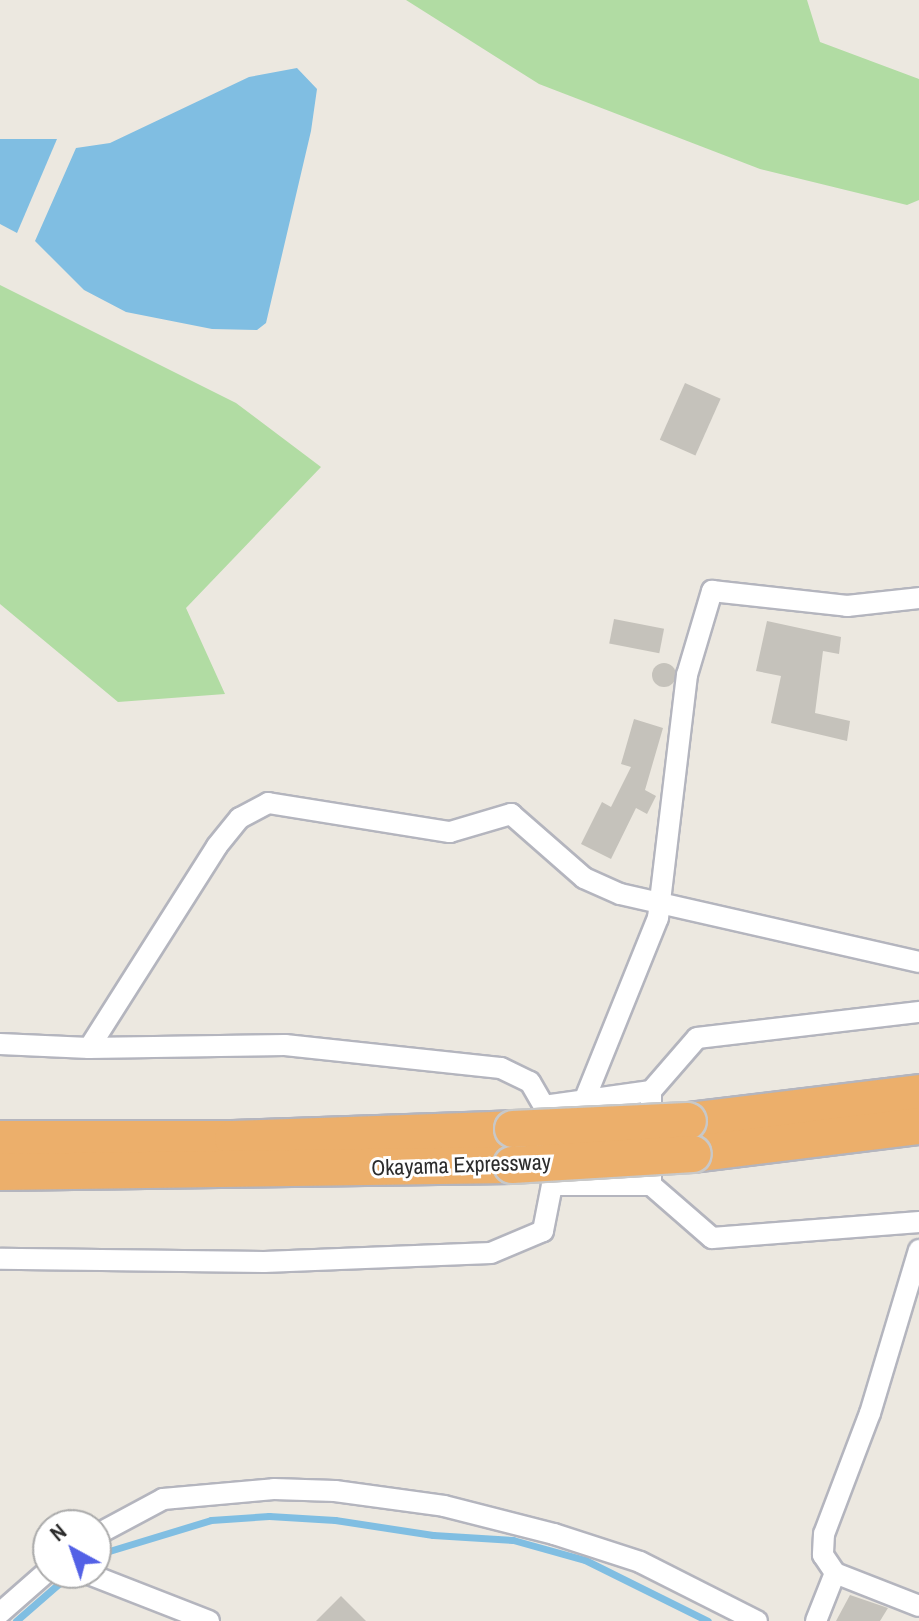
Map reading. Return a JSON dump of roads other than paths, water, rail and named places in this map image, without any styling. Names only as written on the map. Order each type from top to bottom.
[{"type":"highway","name":"Okayama Expressway","points":[[2,1147],[512,1165],[690,1138],[919,1093]]},
{"type":"highway","name":"Okayama Expressway","points":[[2,1147],[513,1129],[690,1138],[919,1126]]},
{"type":"street","points":[[584,1101],[661,904],[687,675],[712,591],[847,606],[919,598]]},
{"type":"street","points":[[89,1048],[217,846],[240,818],[268,803],[450,832],[511,814],[584,878],[661,904],[919,962]]},
{"type":"street","points":[[544,1106],[651,1091],[697,1038],[919,1012]]},
{"type":"street","points":[[0,1044],[89,1048],[285,1045],[501,1068],[530,1082],[544,1106],[552,1185],[543,1231],[491,1253],[264,1262],[0,1259]]},
{"type":"street","points":[[651,1091],[651,1185]]},
{"type":"street","points":[[552,1185],[651,1185],[712,1238],[919,1222]]},
{"type":"street","points":[[919,1250],[870,1413],[824,1534],[823,1555],[835,1573],[919,1606]]},
{"type":"street","points":[[112,1526],[163,1499],[274,1489],[335,1491],[444,1506],[554,1534],[640,1562],[757,1621]]},
{"type":"street","points":[[816,1621],[835,1573]]},
{"type":"street","points":[[112,1583],[209,1621]]},
{"type":"street","points":[[0,1613],[32,1585]]},
{"type":"water","points":[[297,68],[317,89],[311,131],[266,323],[257,330],[212,329],[126,312],[84,290],[35,241],[76,148],[110,143],[249,77]]},
{"type":"water","points":[[0,139],[57,139],[17,233],[0,224]]},
{"type":"waterway","points":[[112,1550],[211,1520],[269,1516],[335,1520],[433,1535],[513,1540],[585,1560],[708,1621]]},
{"type":"waterway","points":[[16,1621],[53,1589]]}]
